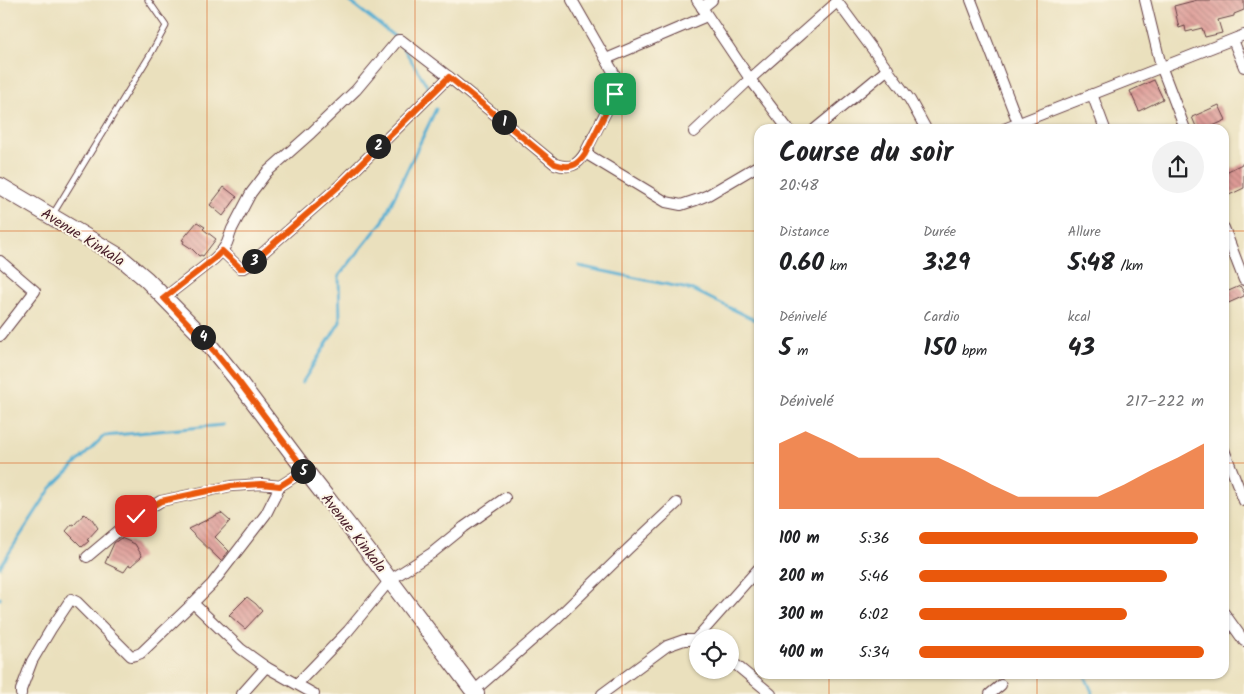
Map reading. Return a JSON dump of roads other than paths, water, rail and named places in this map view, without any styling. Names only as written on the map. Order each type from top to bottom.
[{"type":"main road","name":"Avenue Kinkala","points":[[0,186],[120,257],[146,279],[215,352],[475,692]]},
{"type":"street","points":[[164,298],[222,251],[251,192],[268,172],[356,90],[398,40],[402,40],[449,77],[555,164],[563,167],[572,166],[580,162],[615,94],[618,84],[615,75],[572,0]]},
{"type":"street","points":[[606,59],[702,8],[712,0]]},
{"type":"street","points":[[971,0],[1019,124]]},
{"type":"street","points":[[1145,0],[1162,66],[1184,124]]},
{"type":"street","points":[[694,132],[837,1],[910,100],[923,124]]},
{"type":"street","points":[[702,8],[750,79],[784,124]]},
{"type":"street","points":[[1024,124],[1092,94],[1244,35]]},
{"type":"street","points":[[1233,40],[1244,67]]},
{"type":"street","points":[[821,124],[888,69]]},
{"type":"street","points":[[222,251],[240,268],[249,265],[339,186],[449,77]]},
{"type":"street","points":[[1092,94],[1103,124]]},
{"type":"street","points":[[585,154],[666,202],[681,205],[708,195],[754,168]]},
{"type":"street","points":[[1229,241],[1244,280]]},
{"type":"street","points":[[0,261],[35,291],[0,336]]},
{"type":"street","points":[[1229,463],[1244,501]]},
{"type":"street","points":[[21,694],[32,661],[71,599],[77,602],[131,656],[142,653],[212,584],[266,514],[280,486],[305,470]]},
{"type":"street","points":[[87,557],[136,516],[161,501],[231,486],[261,484],[280,486]]},
{"type":"street","points":[[297,684],[348,631],[390,580],[432,553],[464,527],[505,498]]},
{"type":"street","points":[[475,692],[556,620],[677,503]]},
{"type":"street","points":[[706,629],[754,574]]},
{"type":"street","points":[[193,603],[241,649],[266,667],[314,694]]},
{"type":"street","points":[[1229,620],[1244,641]]},
{"type":"street","points":[[602,694],[666,646],[689,640]]},
{"type":"street","points":[[242,694],[266,667]]},
{"type":"street","points":[[739,667],[771,694]]},
{"type":"street","points":[[990,694],[1001,685]]},
{"type":"lane","points":[[51,217],[166,26],[148,0]]},
{"type":"waterway","points":[[348,0],[395,37]]},
{"type":"waterway","points":[[402,46],[430,90]]},
{"type":"waterway","points":[[302,383],[340,322],[339,276],[383,221],[436,109]]},
{"type":"waterway","points":[[579,266],[693,290],[754,320]]},
{"type":"waterway","points":[[0,567],[51,488],[104,436],[223,425]]},
{"type":"waterway","points":[[1086,679],[1093,694]]}]
